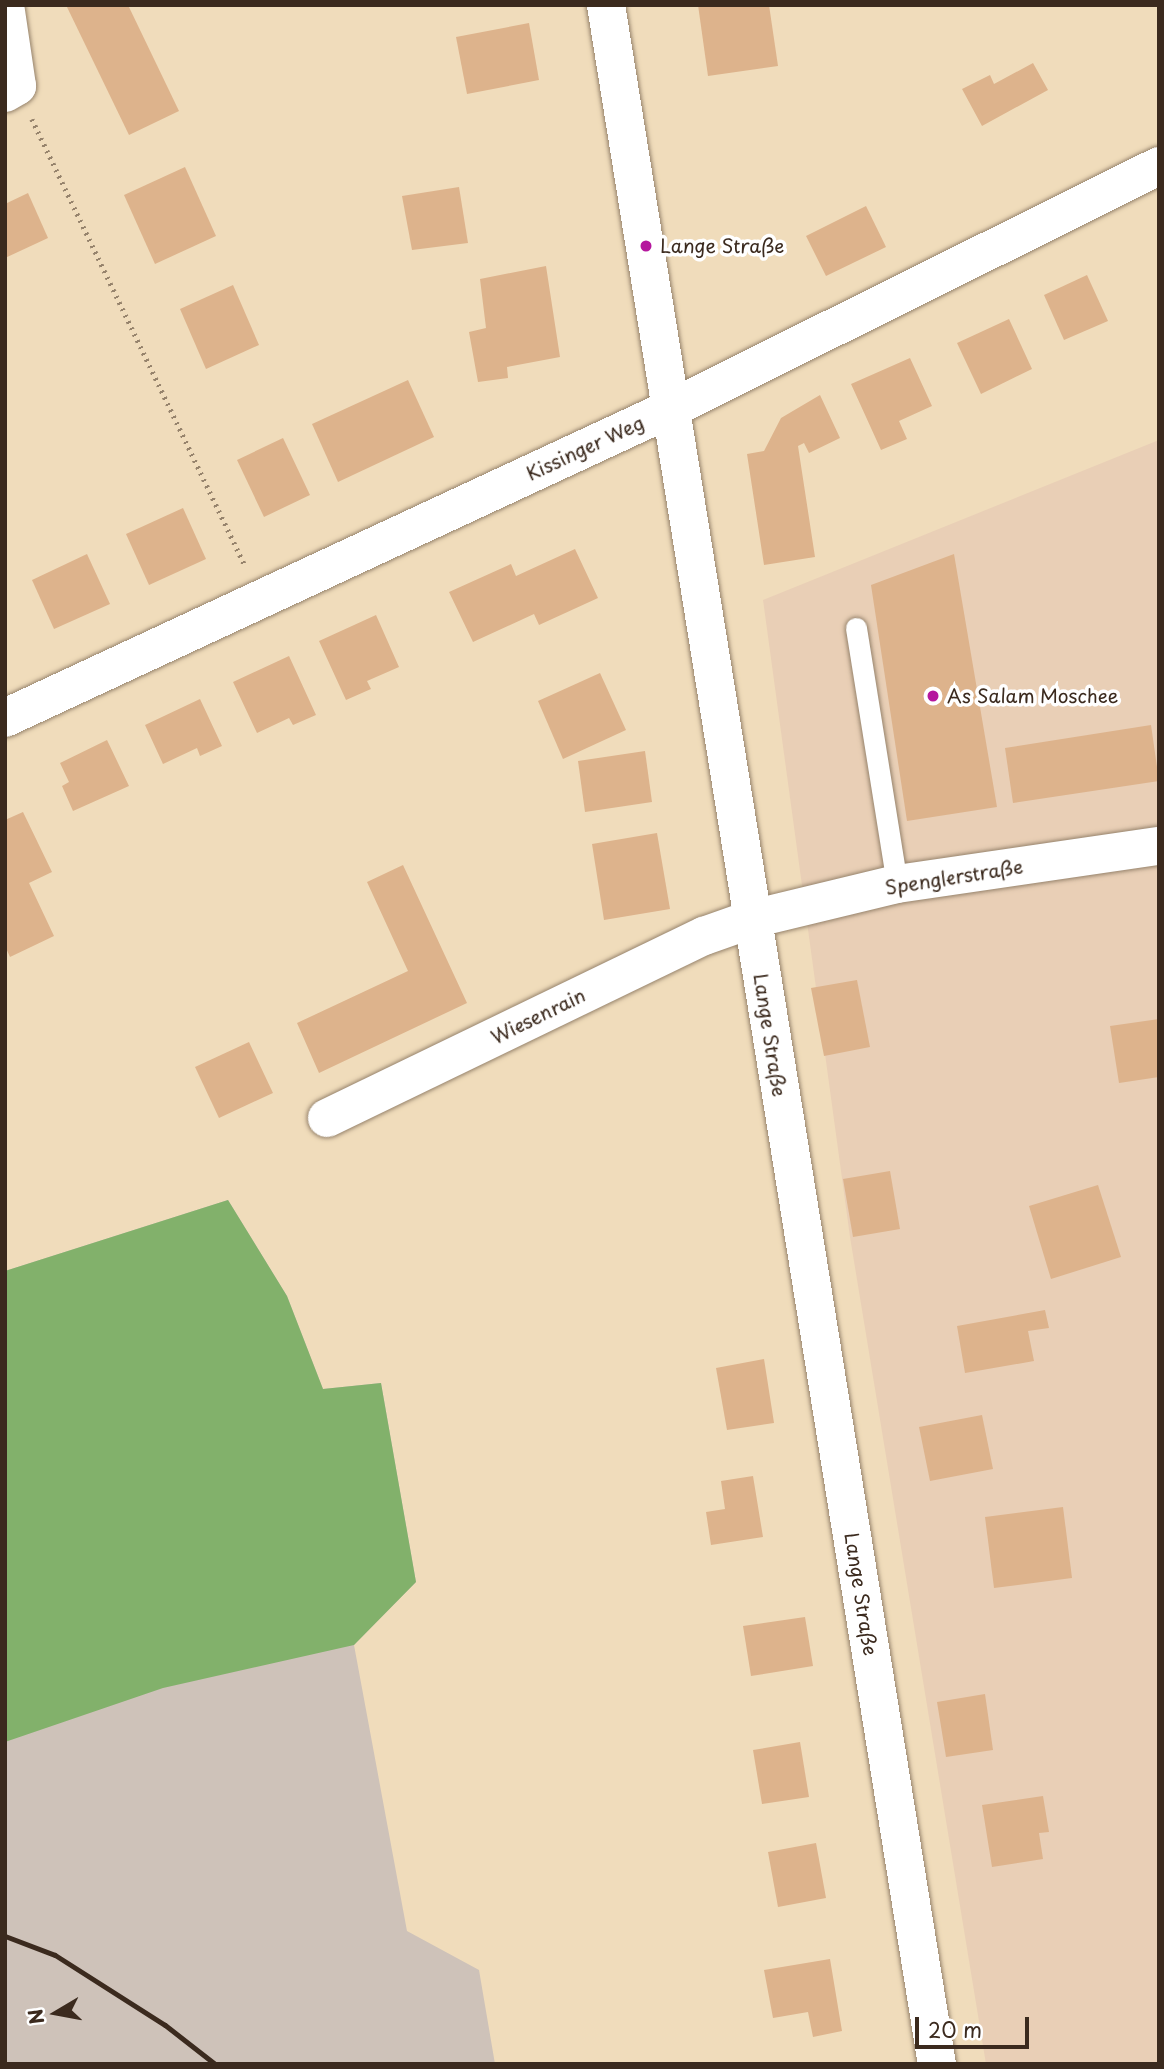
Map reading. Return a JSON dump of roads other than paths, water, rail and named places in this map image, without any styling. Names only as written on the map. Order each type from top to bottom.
[{"type":"street","points":[[5,5],[11,90]]},
{"type":"street","name":"Lange Straße","points":[[606,5],[673,408],[752,919],[937,2064]]},
{"type":"street","name":"Kissinger Weg","points":[[5,718],[673,408],[1159,166]]},
{"type":"street","name":"Spenglerstraße","points":[[752,919],[897,884],[1159,846]]},
{"type":"street","name":"Wiesenrain","points":[[327,1118],[704,936],[752,919]]},
{"type":"lane","points":[[856,628],[897,884]]},
{"type":"railway","points":[[5,1936],[55,1955],[165,2025],[215,2064]]},
{"type":"place","name":"Lange Straße","points":[[646,246]]},
{"type":"place","name":"As Salam Moschee","points":[[933,696]]}]
